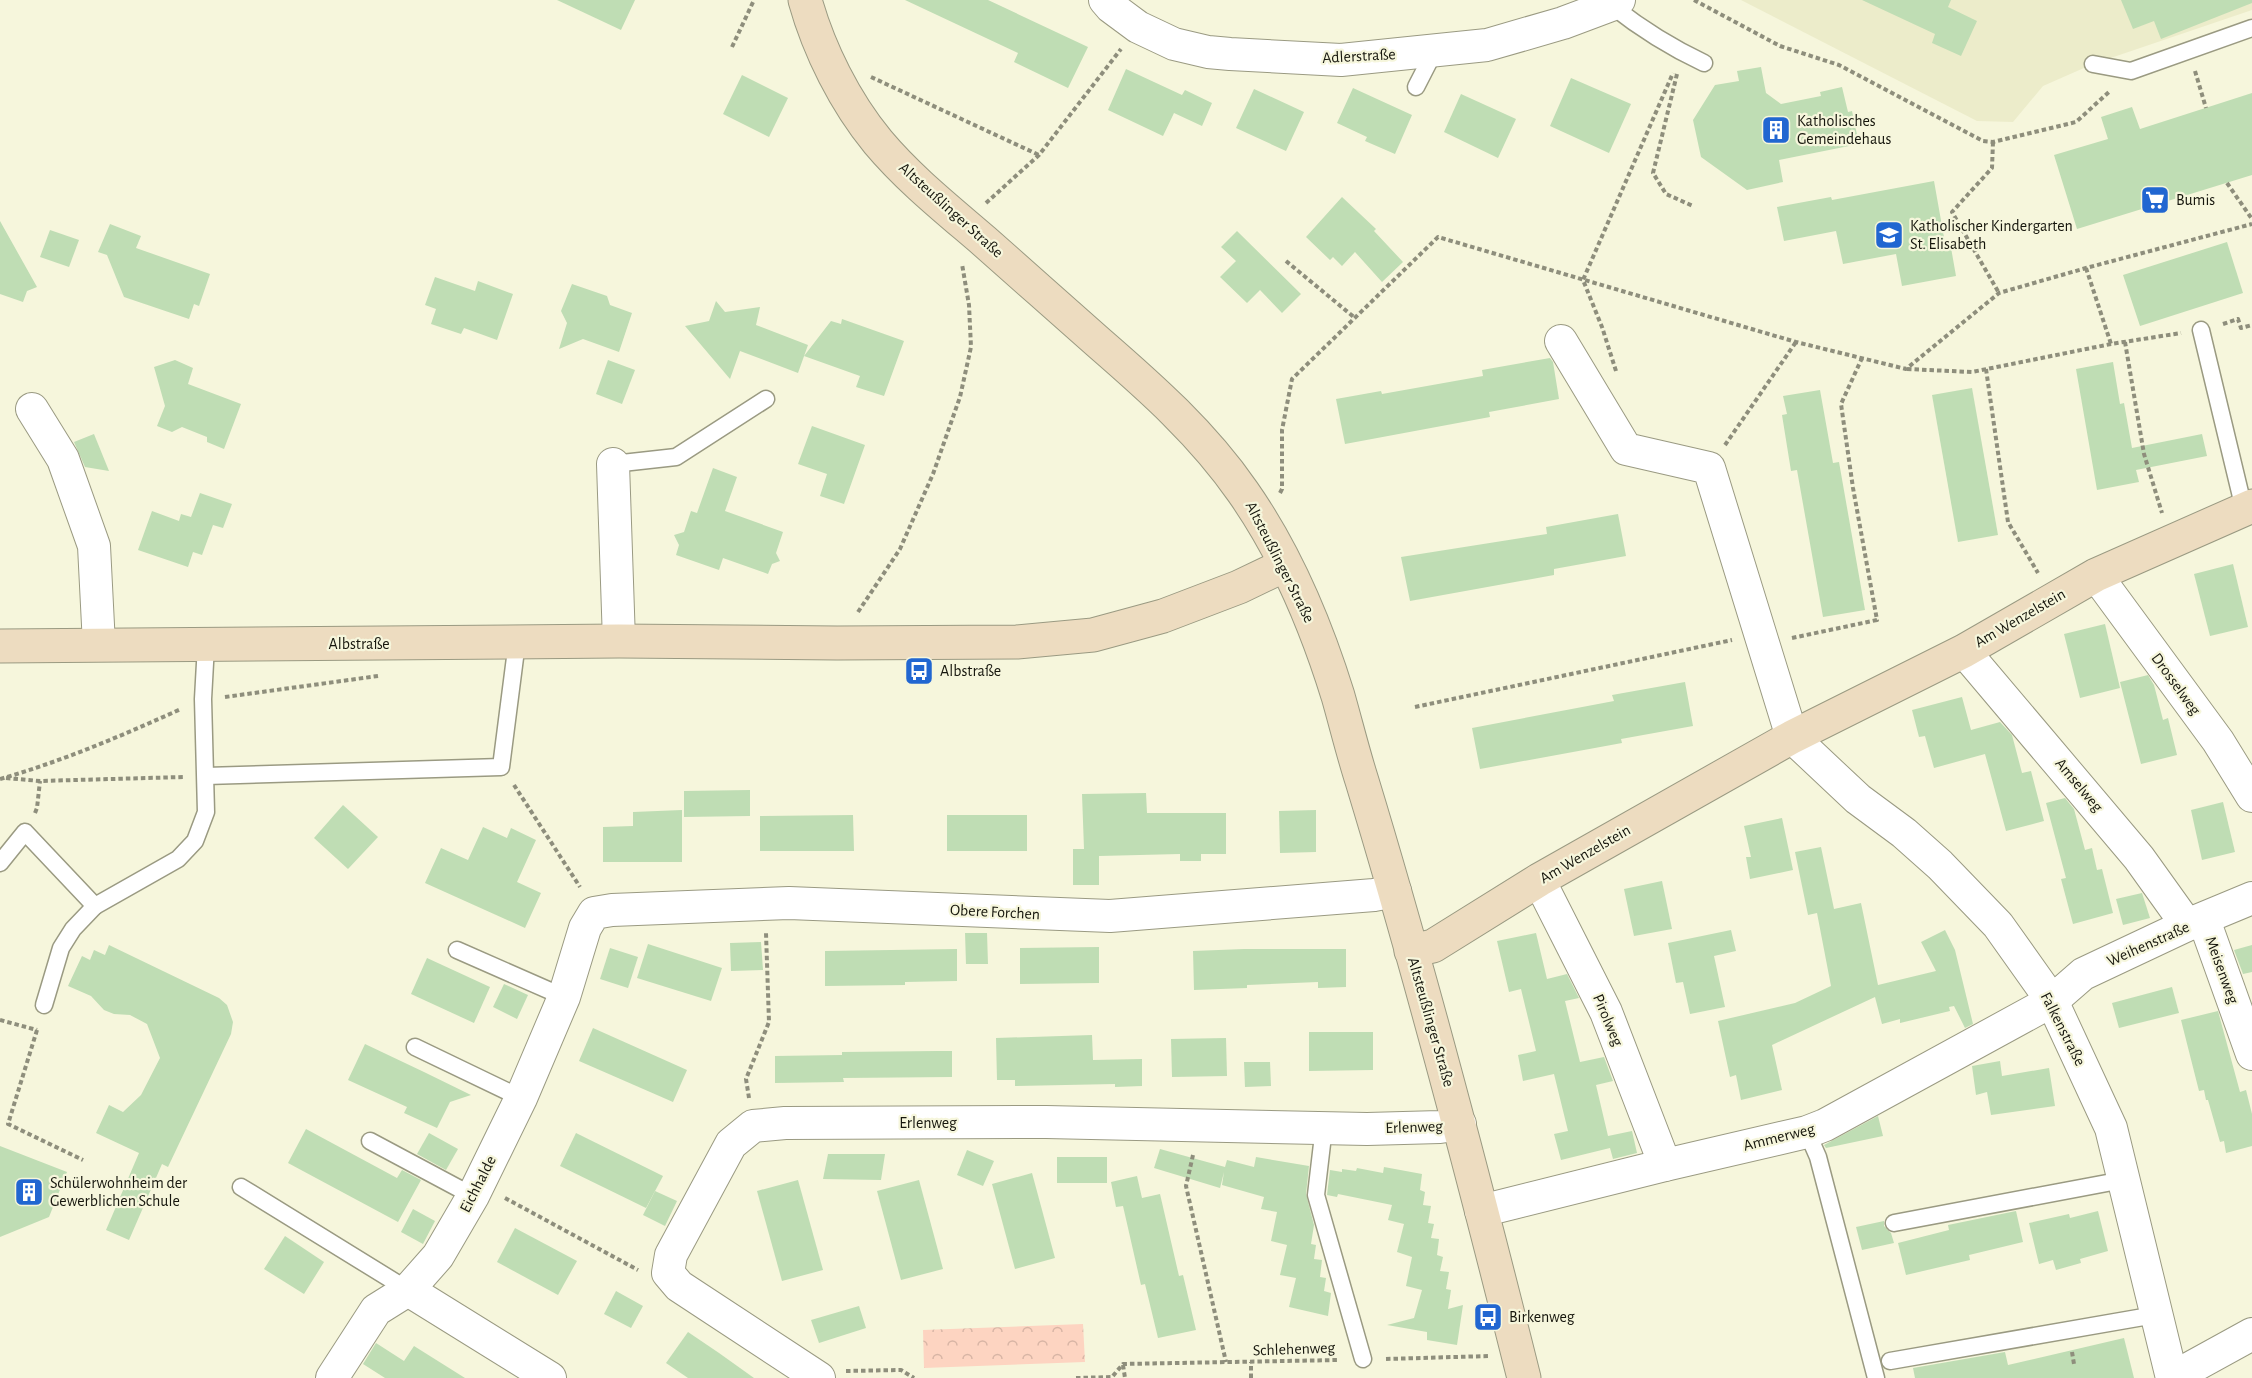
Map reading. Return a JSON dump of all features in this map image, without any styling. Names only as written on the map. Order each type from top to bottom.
[{"type":"street","name":"Altsteußlinger Straße","points":[[805,0],[825,56],[849,99],[878,142],[963,223],[1143,381],[1184,420],[1245,494],[1285,565],[1312,622],[1337,693],[1460,1124],[1520,1364]]},
{"type":"street","name":"Adlerstraße","points":[[1105,0],[1138,27],[1174,44],[1208,52],[1341,60],[1487,45],[1563,23],[1615,3]]},
{"type":"street","points":[[1561,341],[1626,449],[1709,468],[1792,737]]},
{"type":"street","points":[[32,409],[63,459],[94,546],[99,645]]},
{"type":"street","points":[[612,464],[619,641]]},
{"type":"street","name":"Am Wenzelstein","points":[[1411,951],[1433,946],[1539,880],[1792,737],[1964,651],[2096,576],[2171,542],[2249,514]]},
{"type":"street","name":"Albstraße","points":[[0,646],[619,641],[1017,642],[1093,635],[1164,616],[1239,587],[1285,565]]},
{"type":"street","name":"Drosselweg","points":[[2096,576],[2218,741],[2252,796]]},
{"type":"street","name":"Amselweg","points":[[1964,651],[2196,922]]},
{"type":"street","name":"Falkenstraße","points":[[1792,737],[1858,800],[1904,833],[1940,865],[1998,925],[2052,1001],[2110,1128],[2172,1378]]},
{"type":"street","name":"Pirolweg","points":[[1539,880],[1606,1012],[1665,1165]]},
{"type":"street","name":"Obere Forchen","points":[[594,913],[612,910],[789,903],[1110,916],[1240,907],[1374,895],[1395,891]]},
{"type":"street","name":"Weihenstraße","points":[[2052,1001],[2084,974],[2252,898]]},
{"type":"street","name":"Eichhalde","points":[[332,1378],[376,1311],[408,1290],[438,1256],[476,1190],[521,1098],[564,998],[585,928],[594,913]]},
{"type":"street","name":"Meisenweg","points":[[2196,922],[2252,1054]]},
{"type":"street","name":"Ammerweg","points":[[1481,1211],[1807,1132],[1834,1120],[2052,1001]]},
{"type":"street","name":"Erlenweg","points":[[753,1126],[785,1123],[1046,1122],[1324,1127],[1440,1127],[1460,1124]]},
{"type":"street","points":[[753,1126],[731,1144],[671,1255],[668,1273],[679,1286],[832,1375]]},
{"type":"street","points":[[408,1290],[550,1378]]},
{"type":"street","points":[[2172,1378],[2252,1334]]},
{"type":"lane","points":[[1615,3],[1636,25],[1682,53],[1704,63]]},
{"type":"lane","points":[[2093,64],[2131,71],[2252,28]]},
{"type":"lane","points":[[1416,87],[1435,50]]},
{"type":"lane","points":[[2201,330],[2249,514]]},
{"type":"lane","points":[[612,464],[676,457],[766,399]]},
{"type":"lane","points":[[206,776],[501,767],[517,642]]},
{"type":"lane","points":[[44,1005],[61,948],[73,929],[95,906],[178,859],[195,841],[206,812],[203,699],[206,645]]},
{"type":"lane","points":[[0,863],[25,832],[95,906]]},
{"type":"lane","points":[[457,950],[564,998]]},
{"type":"lane","points":[[416,1047],[521,1098]]},
{"type":"lane","points":[[1324,1127],[1316,1194],[1363,1359]]},
{"type":"lane","points":[[1807,1132],[1818,1157],[1876,1378]]},
{"type":"lane","points":[[370,1141],[476,1190]]},
{"type":"lane","points":[[1894,1223],[2123,1180]]},
{"type":"lane","points":[[241,1187],[408,1290]]},
{"type":"lane","points":[[1890,1361],[2155,1315]]},
{"type":"path","points":[[732,47],[754,0]]},
{"type":"path","points":[[1694,0],[1780,46],[1839,65],[1983,141],[1993,142],[2076,122],[2131,71]]},
{"type":"path","points":[[837,643],[900,549],[933,474],[960,397],[971,347],[969,304],[964,274],[956,248],[963,223],[1039,155],[1138,27]]},
{"type":"path","points":[[2189,50],[2206,108]]},
{"type":"path","points":[[1682,53],[1653,173],[1666,194],[1694,206]]},
{"type":"path","points":[[1619,382],[1602,327],[1583,280],[1682,53]]},
{"type":"path","points":[[867,75],[1039,155]]},
{"type":"path","points":[[1993,142],[1992,168],[1952,212],[1999,293]]},
{"type":"path","points":[[2228,183],[2252,219]]},
{"type":"path","points":[[1906,369],[1999,293],[2086,267],[2252,224]]},
{"type":"path","points":[[1261,521],[1282,489],[1282,430],[1292,379],[1438,237],[1796,342],[1906,369],[1972,372],[2111,344],[2201,330]]},
{"type":"path","points":[[1286,261],[1355,318]]},
{"type":"path","points":[[2086,267],[2111,344]]},
{"type":"path","points":[[2238,319],[2241,328],[2252,325]]},
{"type":"path","points":[[1709,468],[1796,342]]},
{"type":"path","points":[[2126,342],[2144,454],[2171,542]]},
{"type":"path","points":[[1415,706],[1761,639],[1877,620],[1853,488],[1841,404],[1862,358]]},
{"type":"path","points":[[1986,369],[2008,522],[2054,599]]},
{"type":"path","points":[[1,778],[39,768],[97,747],[203,699],[389,675]]},
{"type":"path","points":[[501,767],[578,883],[594,913]]},
{"type":"path","points":[[1,778],[40,781],[206,776]]},
{"type":"path","points":[[25,832],[37,808],[40,781]]},
{"type":"path","points":[[753,1126],[746,1079],[769,1022],[765,904]]},
{"type":"path","points":[[37,1030],[8,1124],[83,1160]]},
{"type":"path","points":[[1198,1126],[1197,1141],[1186,1186],[1226,1362]]},
{"type":"path","points":[[476,1190],[643,1273],[668,1273]]},
{"type":"path","name":"Schlehenweg","points":[[1076,1378],[1112,1377],[1123,1364],[1480,1358],[1520,1364]]},
{"type":"path","points":[[1251,1362],[1251,1378]]},
{"type":"path","points":[[1123,1364],[1125,1378]]},
{"type":"path","points":[[832,1375],[901,1370],[914,1378]]},
{"type":"shaded area","points":[[1741,0],[2252,0],[2252,10],[2093,64],[2043,86],[2013,122],[1977,121]]},
{"type":"green space","points":[[1083,1324],[1085,1362],[924,1368],[923,1330]]},
{"type":"building","points":[[557,0],[635,0],[621,30]]},
{"type":"building","points":[[905,0],[988,0],[1088,47],[1068,88],[1014,62],[1018,53]]},
{"type":"building","points":[[1862,0],[1951,0],[1948,7],[1977,21],[1961,56],[1932,43],[1935,34]]},
{"type":"building","points":[[2121,0],[2252,0],[2252,3],[2161,39],[2154,21],[2133,29]]},
{"type":"building","name":"Katholisches Gemeindehaus","points":[[1761,67],[1766,93],[1781,104],[1821,96],[1820,92],[1842,87],[1848,112],[1852,111],[1859,144],[1779,160],[1783,182],[1747,190],[1701,157],[1693,120],[1715,85],[1739,81],[1737,71]]},
{"type":"building","points":[[1126,69],[1182,95],[1185,90],[1212,103],[1202,126],[1174,113],[1163,136],[1108,110]]},
{"type":"building","points":[[742,75],[788,98],[769,137],[723,114]]},
{"type":"building","points":[[1571,78],[1631,104],[1609,153],[1550,126]]},
{"type":"building","points":[[1353,88],[1412,115],[1395,154],[1365,141],[1367,137],[1337,123]]},
{"type":"building","points":[[1254,89],[1304,112],[1286,151],[1236,128]]},
{"type":"building","points":[[2252,93],[2252,175],[2077,229],[2054,155],[2108,139],[2101,117],[2132,107],[2140,129]]},
{"type":"building","points":[[1461,94],[1516,119],[1498,158],[1444,132]]},
{"type":"building","points":[[1934,181],[1945,243],[1950,242],[1956,276],[1902,286],[1896,254],[1843,264],[1836,231],[1784,241],[1777,207],[1831,197],[1832,200]]},
{"type":"building","points":[[1342,197],[1376,229],[1374,231],[1403,262],[1382,282],[1355,252],[1342,266],[1333,257],[1330,260],[1306,237]]},
{"type":"building","points":[[0,221],[37,287],[27,291],[23,302],[0,294]]},
{"type":"building","points":[[110,224],[141,236],[136,248],[210,274],[199,306],[194,304],[189,319],[124,297],[107,255],[98,252]]},
{"type":"building","points":[[50,230],[79,240],[69,267],[40,257]]},
{"type":"building","points":[[1237,231],[1301,294],[1282,313],[1260,290],[1247,303],[1220,277],[1236,261],[1221,247]]},
{"type":"building","points":[[2227,242],[2243,293],[2140,326],[2123,275]]},
{"type":"building","points":[[435,277],[475,291],[478,281],[513,294],[497,340],[464,328],[461,334],[431,324],[436,309],[425,305]]},
{"type":"building","points":[[572,284],[607,296],[610,305],[632,313],[619,352],[583,339],[559,349],[567,323],[561,311]]},
{"type":"building","points":[[716,301],[725,312],[760,307],[756,325],[808,345],[798,373],[740,351],[730,379],[685,326],[709,321]]},
{"type":"building","points":[[842,319],[904,341],[884,396],[856,387],[860,376],[804,356],[831,321],[841,324]]},
{"type":"building","points":[[1550,358],[1553,362],[1559,399],[1489,412],[1490,417],[1345,444],[1336,399],[1381,391],[1382,394],[1483,376],[1482,370]]},
{"type":"building","points":[[175,360],[193,368],[188,384],[241,404],[224,449],[207,442],[207,437],[182,427],[172,432],[157,426],[165,406],[154,367]]},
{"type":"building","points":[[608,360],[635,370],[622,404],[596,394]]},
{"type":"building","points":[[2113,362],[2120,404],[2124,403],[2132,448],[2202,434],[2207,456],[2136,470],[2139,482],[2097,490],[2076,369]]},
{"type":"building","points":[[1972,388],[1998,535],[1958,542],[1932,395]]},
{"type":"building","points":[[1820,390],[1833,463],[1839,462],[1865,610],[1823,617],[1797,470],[1791,471],[1782,415],[1787,414],[1783,396]]},
{"type":"building","points":[[812,426],[865,445],[844,504],[820,496],[827,474],[798,464]]},
{"type":"building","points":[[94,434],[109,471],[85,467],[74,442]]},
{"type":"building","points":[[713,468],[737,477],[725,511],[783,532],[776,553],[780,561],[772,564],[768,574],[723,558],[719,570],[676,555],[679,545],[674,535],[684,532],[691,511],[697,513]]},
{"type":"building","points":[[200,493],[232,504],[223,528],[213,525],[202,555],[193,552],[188,567],[138,550],[152,511],[179,521],[181,514],[191,517]]},
{"type":"building","points":[[1618,514],[1626,556],[1554,569],[1554,575],[1410,601],[1401,557],[1547,534],[1546,527]]},
{"type":"building","points":[[2233,564],[2248,627],[2210,636],[2194,574]]},
{"type":"building","points":[[2105,624],[2120,688],[2080,698],[2064,634]]},
{"type":"building","points":[[2148,675],[2154,685],[2163,720],[2168,718],[2177,755],[2141,764],[2120,682]]},
{"type":"building","points":[[1685,682],[1693,726],[1621,739],[1622,743],[1480,769],[1472,728],[1614,701],[1612,695]]},
{"type":"building","points":[[1962,697],[1971,730],[2000,722],[2012,735],[2022,773],[2031,771],[2044,821],[2006,831],[1985,754],[1934,768],[1925,736],[1919,737],[1912,710]]},
{"type":"building","points":[[750,790],[750,816],[684,817],[684,791]]},
{"type":"building","points":[[1146,793],[1147,813],[1226,813],[1226,854],[1201,854],[1201,861],[1180,861],[1180,854],[1099,856],[1099,885],[1073,885],[1073,849],[1084,849],[1082,794]]},
{"type":"building","points":[[2065,798],[2074,809],[2085,850],[2092,848],[2097,870],[2102,869],[2113,913],[2073,924],[2061,879],[2066,878],[2046,803]]},
{"type":"building","points":[[2223,802],[2235,852],[2202,860],[2191,810]]},
{"type":"building","points":[[343,805],[378,837],[348,869],[314,838]]},
{"type":"building","points":[[682,810],[682,862],[603,862],[603,827],[633,826],[633,812]]},
{"type":"building","points":[[1316,810],[1316,852],[1280,853],[1279,811]]},
{"type":"building","points":[[853,815],[854,851],[760,851],[760,816]]},
{"type":"building","points":[[947,815],[1027,815],[1027,851],[947,851]]},
{"type":"building","points":[[1782,818],[1793,870],[1750,879],[1746,857],[1751,857],[1744,826]]},
{"type":"building","points":[[483,827],[507,838],[511,828],[536,840],[517,882],[541,893],[525,928],[425,883],[441,848],[468,860]]},
{"type":"building","points":[[1821,847],[1834,909],[1861,903],[1878,985],[1936,971],[1921,942],[1945,930],[1955,950],[1973,1024],[1965,1028],[1954,1006],[1949,1007],[1950,1011],[1900,1023],[1900,1019],[1882,1024],[1875,997],[1772,1045],[1782,1090],[1741,1100],[1736,1075],[1730,1077],[1718,1021],[1795,1003],[1831,986],[1817,913],[1808,915],[1795,852]]},
{"type":"building","points":[[1662,881],[1672,929],[1634,936],[1624,889]]},
{"type":"building","points":[[2142,893],[2150,918],[2123,925],[2116,899]]},
{"type":"building","points":[[1731,930],[1736,951],[1714,956],[1725,1007],[1690,1014],[1683,982],[1676,983],[1668,943]]},
{"type":"building","points":[[965,933],[987,933],[988,964],[966,964]]},
{"type":"building","points":[[1536,933],[1547,979],[1567,974],[1579,998],[1565,1001],[1580,1062],[1604,1057],[1613,1081],[1596,1085],[1608,1136],[1632,1131],[1637,1153],[1613,1159],[1610,1148],[1561,1160],[1554,1134],[1568,1131],[1554,1074],[1523,1081],[1518,1055],[1536,1051],[1521,989],[1509,992],[1497,941]]},
{"type":"building","points":[[761,942],[763,970],[731,971],[730,943]]},
{"type":"building","points":[[648,944],[722,968],[711,1001],[637,978]]},
{"type":"building","points":[[109,945],[219,998],[227,1005],[233,1022],[231,1034],[168,1167],[162,1164],[129,1240],[106,1230],[139,1153],[96,1133],[109,1105],[123,1112],[141,1095],[160,1058],[147,1024],[130,1015],[114,1014],[104,1010],[91,996],[68,986],[82,956],[90,960],[94,950],[105,955]]},
{"type":"building","points":[[2252,945],[2252,972],[2243,974],[2234,950]]},
{"type":"building","points":[[1099,947],[1099,983],[1020,984],[1020,948]]},
{"type":"building","points":[[610,948],[638,957],[628,988],[600,979]]},
{"type":"building","points":[[957,949],[957,981],[905,982],[905,985],[825,986],[825,951]]},
{"type":"building","points":[[1346,949],[1346,987],[1318,988],[1318,982],[1194,990],[1193,951]]},
{"type":"building","points":[[427,958],[490,987],[474,1023],[411,994]]},
{"type":"building","points":[[504,984],[528,995],[517,1019],[493,1007]]},
{"type":"building","points":[[2172,987],[2179,1013],[2119,1028],[2112,1003]]},
{"type":"building","points":[[2218,1011],[2240,1092],[2246,1090],[2252,1114],[2252,1146],[2226,1153],[2224,1141],[2220,1142],[2204,1090],[2199,1091],[2181,1020]]},
{"type":"building","points":[[593,1028],[687,1070],[673,1102],[579,1061]]},
{"type":"building","points":[[1309,1032],[1373,1032],[1373,1070],[1309,1071]]},
{"type":"building","points":[[1092,1035],[1093,1060],[1142,1059],[1142,1086],[1115,1087],[1115,1084],[1015,1086],[1015,1080],[997,1080],[996,1038]]},
{"type":"building","points":[[1226,1038],[1227,1076],[1172,1077],[1171,1039]]},
{"type":"building","points":[[365,1044],[471,1095],[450,1102],[437,1128],[404,1113],[407,1107],[348,1080]]},
{"type":"building","points":[[952,1051],[952,1077],[843,1078],[844,1082],[775,1083],[775,1056],[842,1055],[842,1052]]},
{"type":"building","points":[[2000,1061],[2002,1076],[2049,1068],[2055,1106],[1991,1115],[1987,1092],[1976,1095],[1972,1066]]},
{"type":"building","points":[[1244,1062],[1270,1062],[1271,1086],[1245,1087]]},
{"type":"building","points":[[1878,1116],[1883,1136],[1826,1148],[1824,1145]]},
{"type":"building","points":[[306,1129],[397,1178],[402,1170],[421,1180],[398,1222],[288,1163]]},
{"type":"building","points":[[429,1133],[458,1149],[446,1170],[417,1154]]},
{"type":"building","points":[[576,1133],[663,1176],[646,1208],[560,1166]]},
{"type":"building","name":"Schülerwohnheim der Gewerblichen Schule","points":[[0,1146],[67,1172],[49,1217],[0,1237]]},
{"type":"building","points":[[1160,1149],[1225,1167],[1227,1160],[1254,1167],[1256,1157],[1309,1166],[1306,1194],[1314,1225],[1311,1244],[1316,1245],[1314,1259],[1322,1260],[1320,1277],[1326,1278],[1324,1291],[1331,1293],[1328,1316],[1289,1307],[1296,1278],[1280,1275],[1287,1245],[1271,1241],[1277,1212],[1261,1209],[1264,1197],[1222,1185],[1224,1172],[1220,1188],[1154,1168]]},
{"type":"building","points":[[967,1150],[994,1161],[983,1186],[957,1175]]},
{"type":"building","points":[[828,1154],[885,1154],[881,1180],[823,1179]]},
{"type":"building","points":[[1057,1157],[1107,1157],[1107,1183],[1057,1183]]},
{"type":"building","points":[[1384,1167],[1422,1174],[1420,1190],[1425,1192],[1423,1205],[1431,1206],[1428,1223],[1434,1224],[1431,1238],[1439,1239],[1437,1255],[1443,1257],[1440,1271],[1449,1272],[1446,1289],[1451,1290],[1448,1309],[1463,1305],[1457,1345],[1427,1340],[1427,1332],[1387,1325],[1414,1318],[1422,1290],[1406,1286],[1412,1257],[1397,1252],[1404,1224],[1388,1220],[1392,1205],[1338,1194],[1337,1197],[1327,1195],[1330,1170],[1356,1171],[1357,1168],[1383,1173]]},
{"type":"building","points":[[1032,1173],[1055,1258],[1015,1269],[992,1184]]},
{"type":"building","points":[[1137,1176],[1142,1198],[1160,1194],[1179,1276],[1183,1275],[1196,1330],[1158,1338],[1145,1284],[1141,1285],[1123,1206],[1116,1207],[1111,1182]]},
{"type":"building","points":[[798,1180],[823,1270],[782,1281],[757,1191]]},
{"type":"building","points":[[919,1180],[943,1269],[901,1280],[877,1191]]},
{"type":"building","points":[[655,1191],[677,1201],[665,1226],[643,1215]]},
{"type":"building","points":[[413,1209],[435,1221],[423,1244],[401,1232]]},
{"type":"building","points":[[2016,1211],[2023,1242],[1969,1255],[1970,1260],[1906,1275],[1898,1243],[1949,1230],[1948,1225]]},
{"type":"building","points":[[2098,1211],[2108,1251],[2080,1259],[2081,1263],[2056,1270],[2053,1260],[2039,1264],[2029,1223],[2069,1214],[2070,1218]]},
{"type":"building","points":[[1884,1221],[1884,1226],[1891,1233],[1894,1243],[1862,1250],[1856,1227]]},
{"type":"building","points":[[515,1228],[577,1261],[558,1295],[497,1262]]},
{"type":"building","points":[[285,1236],[324,1262],[304,1294],[264,1269]]},
{"type":"building","points":[[616,1291],[643,1306],[631,1328],[604,1314]]},
{"type":"building","points":[[859,1306],[866,1328],[819,1343],[811,1320]]},
{"type":"building","points":[[688,1332],[754,1378],[688,1378],[666,1363]]},
{"type":"building","points":[[2124,1338],[2134,1378],[1915,1378],[1913,1368],[2005,1352],[2008,1365]]},
{"type":"building","points":[[376,1343],[404,1361],[414,1346],[465,1378],[385,1378],[363,1364]]},
{"type":"place","name":"Katholisches Gemeindehaus","points":[[1776,130]]},
{"type":"place","name":"Bumis","points":[[2155,200]]},
{"type":"place","name":"Katholischer Kindergarten St. Elisabeth","points":[[1889,235]]},
{"type":"place","name":"Albstraße","points":[[919,671]]},
{"type":"place","name":"Schülerwohnheim der Gewerblichen Schule","points":[[29,1192]]},
{"type":"place","name":"Birkenweg","points":[[1488,1317]]}]
